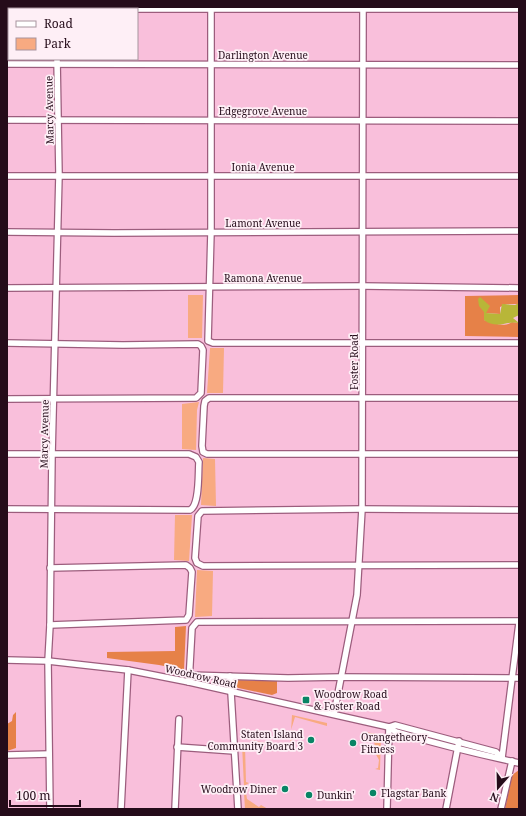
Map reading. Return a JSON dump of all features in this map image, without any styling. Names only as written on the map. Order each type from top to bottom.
[{"type":"street","points":[[211,8],[211,232],[208,341],[213,343],[519,343]]},
{"type":"street","name":"Foster Road","points":[[334,714],[352,621],[359,566],[362,509],[363,8]]},
{"type":"street","points":[[138,9],[519,9]]},
{"type":"street","name":"Darlington Avenue","points":[[7,64],[57,61],[210,64],[519,65]]},
{"type":"street","name":"Marcy Avenue","points":[[50,809],[48,661],[59,176],[57,61]]},
{"type":"street","name":"Edgegrove Avenue","points":[[7,120],[519,121]]},
{"type":"street","name":"Ionia Avenue","points":[[7,176],[519,176]]},
{"type":"street","name":"Lamont Avenue","points":[[7,232],[519,231]]},
{"type":"street","name":"Ramona Avenue","points":[[7,288],[363,286],[519,288]]},
{"type":"street","points":[[7,343],[123,345],[198,344],[202,347],[201,393],[196,398],[7,399]]},
{"type":"street","points":[[519,398],[209,398],[205,401],[202,446],[203,452],[207,454],[519,454]]},
{"type":"street","points":[[7,454],[189,454],[196,457],[199,462],[197,501],[190,510],[7,509]]},
{"type":"street","points":[[519,510],[362,509],[200,512],[198,516],[195,558],[197,563],[204,566],[519,565]]},
{"type":"street","points":[[50,568],[186,565],[190,568],[192,575],[188,619],[50,625]]},
{"type":"street","points":[[189,682],[192,628],[194,624],[352,621],[519,622],[502,758]]},
{"type":"street","name":"Woodrow Road","points":[[7,660],[48,661],[128,670],[189,682],[389,727],[396,732],[458,750],[491,758],[502,758],[519,763]]},
{"type":"street","points":[[121,809],[128,670]]},
{"type":"street","points":[[189,675],[288,678],[519,678]]},
{"type":"street","points":[[230,676],[238,809]]},
{"type":"street","points":[[175,809],[179,719]]},
{"type":"street","name":"Woodrow Road","points":[[389,727],[395,725],[459,741],[496,752],[502,758]]},
{"type":"street","points":[[387,809],[389,727]]},
{"type":"street","points":[[446,809],[459,741]]},
{"type":"street","points":[[177,747],[234,751]]},
{"type":"street","points":[[7,755],[49,754]]},
{"type":"street","points":[[501,809],[512,761]]},
{"type":"green space","points":[[188,295],[203,295],[202,338],[188,338]]},
{"type":"green space","points":[[210,348],[224,348],[223,393],[207,393]]},
{"type":"green space","points":[[199,402],[197,410],[196,450],[182,449],[182,404]]},
{"type":"green space","points":[[203,458],[215,459],[216,506],[201,505]]},
{"type":"green space","points":[[175,515],[192,515],[189,561],[174,560]]},
{"type":"green space","points":[[197,570],[213,571],[212,616],[195,617]]},
{"type":"green space","points":[[292,715],[327,723],[327,726],[295,717],[291,730]]},
{"type":"green space","points":[[291,730],[295,731],[290,749],[242,738],[290,748]]},
{"type":"green space","points":[[366,732],[381,735],[380,770],[375,769],[378,768],[379,760],[373,749],[375,746],[374,742],[369,738],[364,740]]},
{"type":"green space","points":[[242,745],[245,745],[246,782],[249,783],[244,786]]},
{"type":"green space","points":[[244,793],[246,793],[247,799],[259,807],[261,805],[268,809],[245,809]]},
{"type":"shaded area","points":[[519,295],[518,304],[507,304],[500,307],[500,314],[486,313],[484,320],[502,325],[512,322],[519,323],[519,337],[465,336],[465,296]]},
{"type":"shaded area","points":[[480,297],[490,306],[486,313],[500,314],[502,304],[515,305],[519,303],[519,315],[513,318],[519,323],[515,322],[498,325],[484,320],[484,312],[479,306],[478,299]]},
{"type":"shaded area","points":[[186,626],[184,670],[107,658],[107,652],[175,651],[175,627]]},
{"type":"shaded area","points":[[232,681],[277,681],[277,693],[272,695],[234,687]]},
{"type":"shaded area","points":[[16,712],[16,748],[7,751],[7,724],[12,721],[13,715]]},
{"type":"shaded area","points":[[519,770],[519,809],[505,809],[512,775]]},
{"type":"place","name":"Woodrow Road & Foster Road","points":[[306,700]]},
{"type":"place","name":"Staten Island Community Board 3","points":[[311,740]]},
{"type":"place","name":"Orangetheory Fitness","points":[[353,743]]},
{"type":"place","name":"Woodrow Diner","points":[[285,789]]},
{"type":"place","name":"Flagstar Bank","points":[[373,793]]},
{"type":"place","name":"Dunkin'","points":[[309,795]]}]
